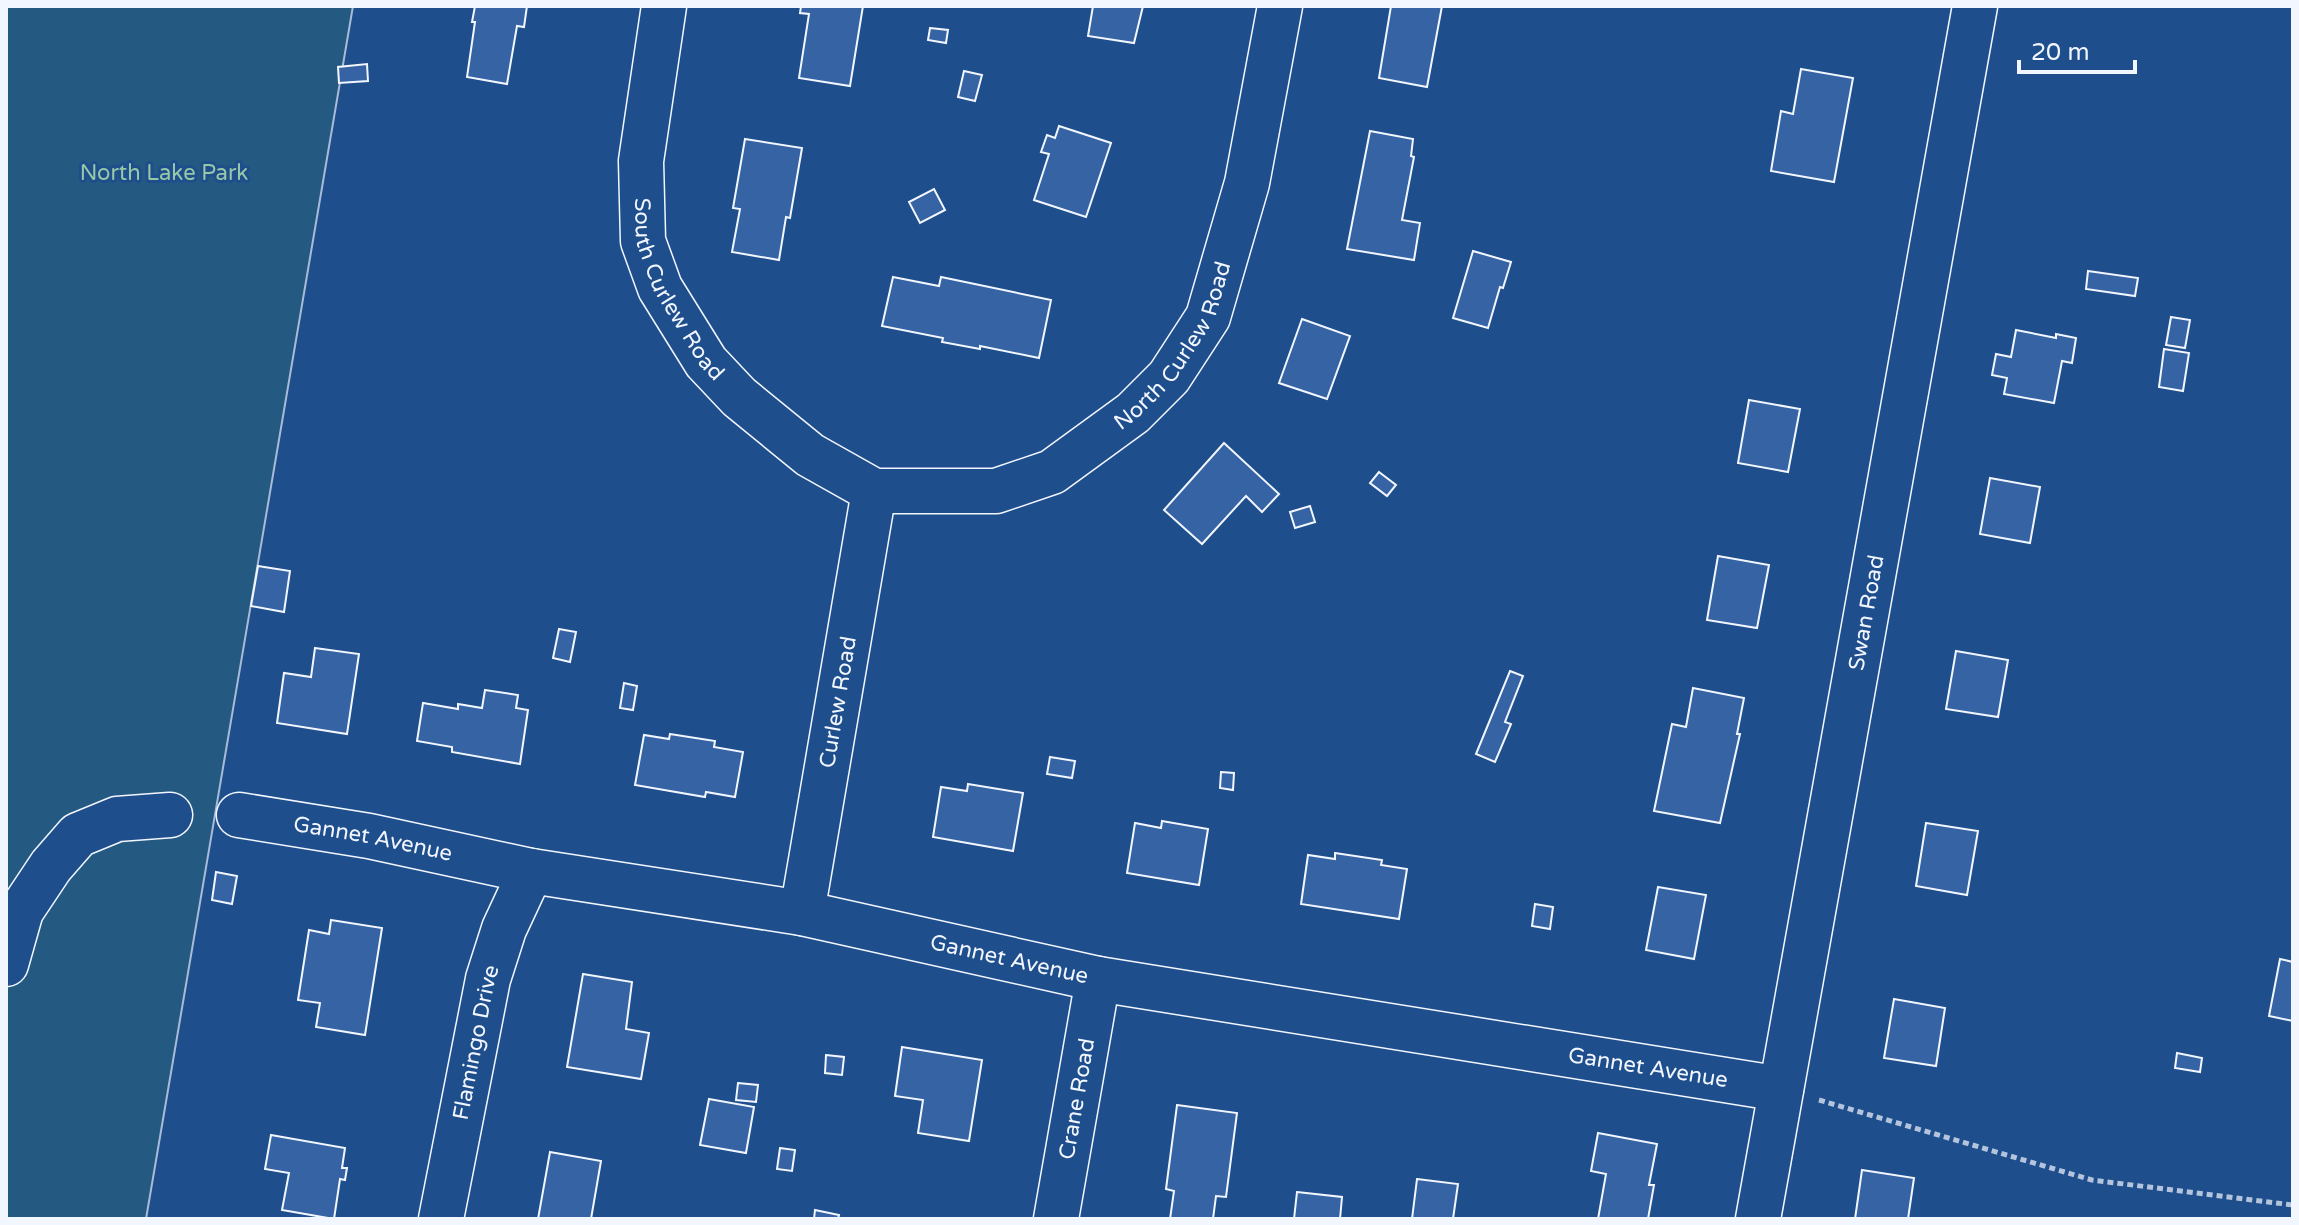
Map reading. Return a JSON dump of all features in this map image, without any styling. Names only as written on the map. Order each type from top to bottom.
[{"type":"street","name":"South Curlew Road","points":[[664,6],[641,161],[640,196],[643,241],[660,288],[706,362],[739,397],[810,455],[874,491]]},
{"type":"street","name":"North Curlew Road","points":[[874,491],[996,491],[1052,472],[1133,413],[1169,377],[1208,317],[1241,210],[1280,6]]},
{"type":"street","name":"Swan Road","points":[[1758,1219],[1975,6]]},
{"type":"street","name":"Curlew Road","points":[[802,913],[874,491]]},
{"type":"street","points":[[6,964],[21,911],[51,866],[78,835],[117,819],[170,815]]},
{"type":"street","name":"Gannet Avenue","points":[[239,815],[369,836],[531,871],[802,913],[1098,979],[1781,1089]]},
{"type":"street","name":"Flamingo Drive","points":[[441,1219],[488,979],[504,929],[531,871]]},
{"type":"street","name":"Crane Road","points":[[1056,1219],[1098,979]]},
{"type":"path","points":[[1781,1089],[2092,1180],[2293,1205]]},
{"type":"green space","name":"North Lake Park","points":[[6,6],[353,6],[146,1219],[6,1219]]},
{"type":"building","points":[[475,6],[527,6],[524,27],[517,26],[507,84],[467,77]]},
{"type":"building","points":[[801,6],[863,6],[850,86],[799,78],[809,14],[800,13]]},
{"type":"building","points":[[1093,6],[1143,6],[1134,43],[1088,36]]},
{"type":"building","points":[[1391,6],[1442,6],[1427,87],[1379,78]]},
{"type":"building","points":[[930,28],[948,30],[946,43],[928,40]]},
{"type":"building","points":[[367,64],[368,81],[339,83],[338,67]]},
{"type":"building","points":[[1801,69],[1853,78],[1834,182],[1771,171],[1781,111],[1793,114]]},
{"type":"building","points":[[964,71],[982,75],[975,101],[958,97]]},
{"type":"building","points":[[1059,126],[1111,143],[1086,217],[1034,200],[1049,154],[1041,152],[1047,135],[1055,138]]},
{"type":"building","points":[[1370,131],[1413,139],[1411,156],[1414,157],[1402,220],[1420,223],[1414,260],[1347,249]]},
{"type":"building","points":[[745,139],[802,148],[779,260],[732,252],[740,209],[733,208]]},
{"type":"building","points":[[934,189],[945,210],[920,223],[909,202]]},
{"type":"building","points":[[1473,251],[1511,262],[1488,328],[1453,318]]},
{"type":"building","points":[[2088,271],[2138,278],[2135,296],[2086,289]]},
{"type":"building","points":[[893,277],[939,286],[941,277],[1051,300],[1039,358],[942,342],[943,338],[882,326]]},
{"type":"building","points":[[2171,317],[2190,320],[2185,348],[2166,345]]},
{"type":"building","points":[[1302,319],[1350,336],[1327,399],[1279,383]]},
{"type":"building","points":[[2016,330],[2056,338],[2056,334],[2076,338],[2072,363],[2062,361],[2054,403],[2004,394],[2007,378],[1992,375],[1996,354],[2011,357]]},
{"type":"building","points":[[2164,349],[2189,353],[2183,391],[2159,387]]},
{"type":"building","points":[[1749,400],[1800,409],[1788,472],[1738,463]]},
{"type":"building","points":[[1224,443],[1279,494],[1262,512],[1246,496],[1202,544],[1164,510]]},
{"type":"building","points":[[1379,472],[1396,485],[1387,496],[1370,483]]},
{"type":"building","points":[[1990,478],[2040,487],[2030,543],[1980,534]]},
{"type":"building","points":[[1310,506],[1315,522],[1295,528],[1290,512]]},
{"type":"building","points":[[1718,556],[1769,565],[1757,628],[1707,620]]},
{"type":"building","points":[[258,566],[290,571],[284,612],[251,606]]},
{"type":"building","points":[[559,629],[576,632],[570,662],[553,658]]},
{"type":"building","points":[[315,648],[359,654],[347,734],[277,723],[284,673],[311,677]]},
{"type":"building","points":[[1956,651],[2008,660],[1998,717],[1946,709]]},
{"type":"building","points":[[1510,671],[1523,676],[1505,722],[1511,724],[1495,762],[1476,754]]},
{"type":"building","points":[[624,683],[637,686],[633,710],[620,708]]},
{"type":"building","points":[[1693,688],[1744,698],[1737,734],[1740,734],[1720,823],[1654,811],[1672,724],[1686,727]]},
{"type":"building","points":[[485,690],[518,695],[516,708],[528,710],[520,764],[452,752],[452,747],[417,741],[423,703],[458,709],[458,704],[482,708]]},
{"type":"building","points":[[670,734],[715,741],[714,747],[743,752],[735,797],[706,792],[705,797],[635,785],[644,735],[669,739]]},
{"type":"building","points":[[1050,757],[1075,761],[1072,778],[1047,774]]},
{"type":"building","points":[[1221,772],[1234,773],[1233,790],[1220,788]]},
{"type":"building","points":[[968,784],[1023,793],[1013,851],[933,837],[941,787],[967,791]]},
{"type":"building","points":[[1162,821],[1208,829],[1199,885],[1127,873],[1135,823],[1161,828]]},
{"type":"building","points":[[1926,823],[1978,831],[1967,895],[1916,886]]},
{"type":"building","points":[[1335,853],[1382,860],[1381,865],[1407,869],[1399,919],[1301,904],[1308,855],[1335,859]]},
{"type":"building","points":[[216,872],[237,876],[232,904],[212,900]]},
{"type":"building","points":[[1658,887],[1706,895],[1694,959],[1646,950]]},
{"type":"building","points":[[1535,904],[1553,907],[1550,929],[1532,926]]},
{"type":"building","points":[[331,920],[382,928],[365,1035],[316,1027],[320,1003],[298,1000],[309,930],[329,934]]},
{"type":"building","points":[[2280,959],[2293,962],[2293,1021],[2269,1016]]},
{"type":"building","points":[[583,974],[632,982],[626,1029],[649,1033],[641,1079],[567,1067]]},
{"type":"building","points":[[1894,999],[1945,1008],[1936,1066],[1884,1058]]},
{"type":"building","points":[[902,1047],[982,1060],[969,1141],[918,1133],[923,1100],[895,1096]]},
{"type":"building","points":[[2177,1053],[2202,1058],[2200,1072],[2175,1068]]},
{"type":"building","points":[[826,1055],[844,1057],[842,1075],[825,1073]]},
{"type":"building","points":[[738,1083],[758,1085],[756,1102],[736,1100]]},
{"type":"building","points":[[709,1099],[754,1107],[746,1153],[700,1145]]},
{"type":"building","points":[[1177,1105],[1237,1113],[1226,1197],[1216,1196],[1213,1219],[1170,1219],[1174,1191],[1166,1189]]},
{"type":"building","points":[[1598,1133],[1657,1144],[1649,1185],[1654,1185],[1648,1219],[1598,1219],[1606,1174],[1591,1171]]},
{"type":"building","points":[[271,1135],[345,1148],[342,1168],[347,1168],[345,1180],[340,1179],[334,1219],[282,1210],[289,1173],[265,1169]]},
{"type":"building","points":[[780,1148],[795,1150],[792,1171],[777,1169]]},
{"type":"building","points":[[550,1152],[601,1161],[591,1219],[538,1219]]},
{"type":"building","points":[[1862,1170],[1914,1178],[1908,1219],[1855,1219]]},
{"type":"building","points":[[1417,1179],[1458,1184],[1453,1219],[1412,1219]]},
{"type":"building","points":[[1297,1192],[1342,1197],[1340,1219],[1294,1219]]},
{"type":"building","points":[[815,1210],[839,1215],[838,1219],[814,1219]]}]
